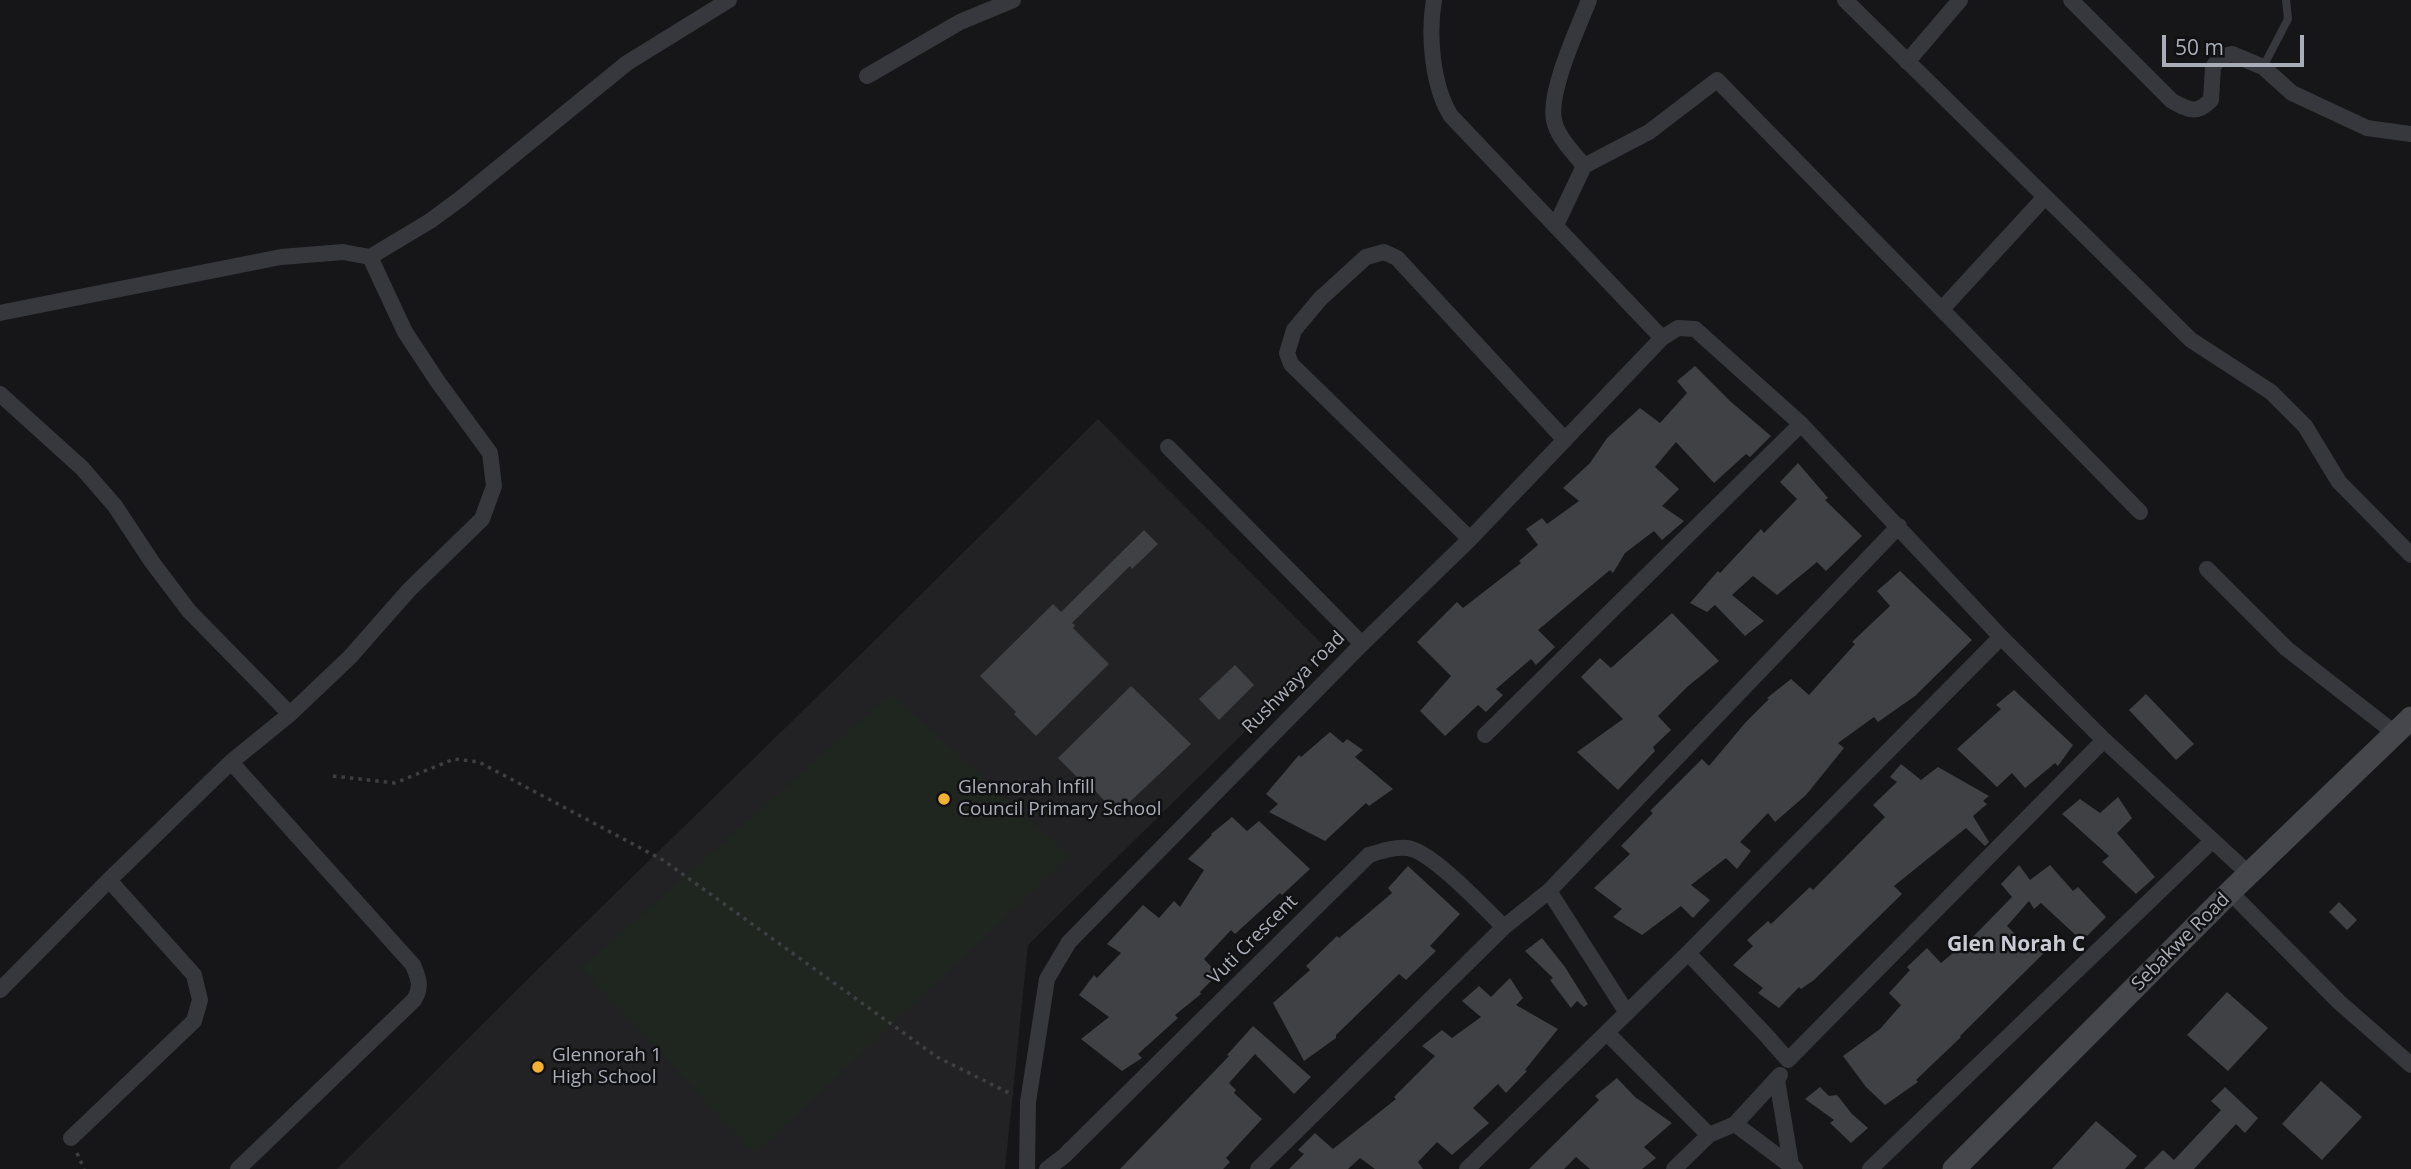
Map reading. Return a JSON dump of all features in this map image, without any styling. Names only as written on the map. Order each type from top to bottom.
[{"type":"street","points":[[0,313],[281,257],[343,252],[370,257],[430,221],[627,63],[729,0]]},
{"type":"street","points":[[867,76],[960,22],[1013,0]]},
{"type":"street","points":[[1434,0],[1432,11],[1435,77],[1442,101],[1467,134],[1662,338],[1678,328],[1695,330],[1801,424],[2001,637],[2104,740],[2249,874]]},
{"type":"street","points":[[1584,166],[1567,145],[1554,120],[1557,84],[1589,0]]},
{"type":"street","points":[[1845,0],[2191,340],[2271,393],[2305,426],[2339,482],[2411,555]]},
{"type":"street","points":[[1907,62],[1960,0]]},
{"type":"street","points":[[2071,0],[2172,101],[2189,110],[2203,108],[2211,100],[2213,67],[2220,57],[2232,54],[2263,67],[2292,93],[2367,128],[2411,134]]},
{"type":"street","points":[[1556,225],[1584,166],[1649,132],[1717,80],[2140,512]]},
{"type":"street","points":[[1942,309],[2044,198]]},
{"type":"street","points":[[1470,539],[1291,364],[1287,353],[1294,330],[1320,299],[1366,257],[1384,252],[1396,258],[1565,440]]},
{"type":"street","points":[[0,990],[231,762],[290,715],[350,657],[409,590],[482,519],[494,486],[490,453],[405,332],[370,257]]},
{"type":"street","name":"Rushwaya road","points":[[1027,1169],[1028,1102],[1047,979],[1069,942],[1362,644],[1470,539],[1662,338]]},
{"type":"street","points":[[0,394],[82,468],[115,506],[189,611],[290,715]]},
{"type":"street","points":[[1485,735],[1801,424]]},
{"type":"street","points":[[1168,447],[1362,644]]},
{"type":"street","points":[[1258,1169],[1504,927],[1549,891],[1899,526]]},
{"type":"street","points":[[2207,569],[2287,649],[2403,726]]},
{"type":"street","points":[[1468,1169],[1688,953],[2001,637]]},
{"type":"street","name":"Sebakwe Road","points":[[1954,1169],[2249,874],[2403,726]]},
{"type":"street","points":[[1674,1169],[1709,1135],[1735,1124],[1777,1080],[1787,1060],[2104,740]]},
{"type":"street","points":[[231,762],[413,965],[420,990],[414,1000],[238,1169]]},
{"type":"street","points":[[1870,1169],[2212,841]]},
{"type":"street","name":"Vuti Crescent","points":[[1047,1169],[1064,1156],[1369,855],[1391,848],[1410,848],[1444,869],[1504,927]]},
{"type":"street","points":[[71,1138],[194,1021],[200,1000],[194,975],[109,880]]},
{"type":"street","points":[[1549,891],[1626,1013]]},
{"type":"street","points":[[2231,892],[2339,1002],[2411,1065]]},
{"type":"street","points":[[1688,953],[1787,1060]]},
{"type":"street","points":[[1607,1033],[1709,1135]]},
{"type":"street","points":[[1777,1080],[1793,1166]]},
{"type":"street","points":[[1735,1124],[1793,1166]]},
{"type":"lane","points":[[2263,67],[2288,19],[2286,0]]},
{"type":"path","points":[[333,776],[395,783],[454,760],[479,762],[663,860],[937,1057],[1028,1102]]},
{"type":"shaded area","name":"Glennorah Infill Council Primary School","points":[[1098,419],[1328,650],[1028,945],[1005,1169],[337,1169],[541,966]]},
{"type":"shaded area","points":[[891,694],[1070,856],[755,1154],[582,968]]},
{"type":"building","points":[[1695,366],[1771,436],[1750,457],[1746,454],[1714,483],[1676,442],[1655,467],[1679,489],[1662,506],[1684,521],[1662,540],[1654,531],[1625,553],[1613,573],[1610,570],[1538,630],[1555,647],[1536,665],[1531,659],[1496,689],[1503,695],[1486,712],[1478,705],[1445,736],[1420,711],[1451,676],[1417,642],[1457,602],[1463,608],[1521,563],[1519,561],[1538,545],[1526,529],[1542,518],[1547,524],[1579,501],[1563,488],[1590,463],[1607,438],[1640,408],[1660,423],[1687,393],[1677,381]]},
{"type":"building","points":[[1798,463],[1828,498],[1825,500],[1862,536],[1826,571],[1817,562],[1777,595],[1753,576],[1732,595],[1764,621],[1745,636],[1715,605],[1707,612],[1690,603],[1761,529],[1764,533],[1797,499],[1780,482]]},
{"type":"building","points":[[1144,530],[1158,544],[1132,569],[1130,566],[1072,623],[1075,625],[1073,628],[1109,664],[1036,736],[980,676],[1053,604],[1061,612]]},
{"type":"building","points":[[1900,571],[1972,640],[1915,696],[1878,722],[1874,717],[1838,743],[1844,748],[1806,795],[1775,822],[1768,813],[1740,842],[1751,851],[1737,869],[1726,858],[1691,885],[1710,900],[1693,918],[1681,906],[1642,935],[1613,917],[1622,909],[1594,888],[1630,854],[1621,846],[1653,813],[1650,811],[1702,759],[1709,766],[1769,699],[1767,698],[1791,679],[1809,695],[1855,644],[1852,642],[1890,606],[1877,591]]},
{"type":"building","points":[[1672,613],[1719,661],[1687,687],[1658,716],[1671,730],[1653,747],[1655,751],[1618,790],[1577,752],[1623,719],[1581,677],[1600,658],[1611,668]]},
{"type":"building","points":[[1235,665],[1254,685],[1219,720],[1199,699]]},
{"type":"building","points":[[1131,686],[1191,744],[1117,814],[1082,777],[1079,779],[1058,758]]},
{"type":"building","points":[[2014,690],[2073,745],[2058,766],[2055,763],[2025,788],[2012,773],[1997,787],[1957,749],[2001,709],[1996,705]]},
{"type":"building","points":[[2146,694],[2194,744],[2176,760],[2129,710]]},
{"type":"building","points":[[1330,732],[1343,743],[1347,739],[1363,750],[1355,757],[1393,789],[1369,806],[1366,803],[1325,841],[1269,812],[1278,804],[1266,794],[1299,755],[1301,757]]},
{"type":"building","points":[[1901,764],[1921,780],[1938,767],[1989,796],[1983,801],[1987,804],[1973,816],[1989,842],[1985,846],[1966,828],[1894,886],[1902,894],[1814,980],[1801,989],[1799,987],[1779,1008],[1758,993],[1763,988],[1733,965],[1753,946],[1747,940],[1768,921],[1771,924],[1810,887],[1813,890],[1885,817],[1873,805],[1897,782],[1890,777]]},
{"type":"building","points":[[2118,797],[2132,818],[2117,833],[2155,877],[2136,894],[2102,862],[2109,856],[2062,814],[2080,799],[2100,813]]},
{"type":"building","points":[[1232,817],[1247,831],[1259,821],[1310,869],[1235,934],[1231,930],[1204,959],[1218,974],[1201,994],[1175,1015],[1178,1018],[1138,1054],[1142,1058],[1122,1071],[1081,1039],[1109,1017],[1079,995],[1094,975],[1097,978],[1121,953],[1107,944],[1143,905],[1159,918],[1174,901],[1180,907],[1204,870],[1188,859],[1211,834]]},
{"type":"building","points":[[2019,865],[2030,880],[2050,865],[2073,891],[2078,887],[2106,917],[2082,941],[2041,903],[2034,909],[2029,901],[2007,926],[2028,947],[2035,940],[2046,951],[1916,1080],[1918,1082],[1885,1105],[1866,1087],[1843,1056],[1880,1029],[1901,1005],[1889,993],[1910,970],[1907,967],[1927,948],[1941,963],[1961,949],[2012,897],[2001,884]]},
{"type":"building","points":[[1408,866],[1460,914],[1430,946],[1436,951],[1406,980],[1399,974],[1336,1035],[1336,1038],[1304,1061],[1273,1003],[1310,970],[1306,966],[1337,936],[1339,938],[1392,893],[1388,888]]},
{"type":"building","points":[[2339,902],[2357,920],[2347,930],[2329,912]]},
{"type":"building","points":[[1542,938],[1565,967],[1588,1004],[1584,1007],[1577,1001],[1571,1008],[1550,980],[1553,978],[1525,951]]},
{"type":"building","points":[[1510,978],[1523,998],[1516,1005],[1558,1029],[1525,1070],[1527,1071],[1506,1093],[1498,1084],[1473,1108],[1489,1123],[1452,1155],[1437,1142],[1418,1162],[1423,1169],[1375,1169],[1360,1158],[1348,1169],[1289,1169],[1304,1154],[1298,1150],[1315,1133],[1333,1149],[1396,1099],[1394,1097],[1435,1056],[1422,1046],[1442,1030],[1452,1038],[1481,1017],[1462,1001],[1479,986],[1491,997]]},
{"type":"building","points":[[2227,992],[2268,1028],[2228,1071],[2187,1035]]},
{"type":"building","points":[[1253,1026],[1311,1077],[1294,1094],[1255,1054],[1229,1083],[1236,1090],[1234,1093],[1262,1119],[1226,1158],[1230,1162],[1223,1169],[1120,1169],[1229,1056],[1227,1055]]},
{"type":"building","points":[[1617,1078],[1635,1097],[1672,1123],[1644,1147],[1656,1158],[1642,1169],[1590,1169],[1576,1157],[1564,1169],[1529,1169],[1599,1100],[1595,1096]]},
{"type":"building","points":[[2321,1081],[2362,1117],[2322,1160],[2282,1124]]},
{"type":"building","points":[[1820,1087],[1829,1096],[1837,1095],[1868,1128],[1851,1143],[1830,1123],[1834,1120],[1805,1099]]},
{"type":"building","points":[[2225,1087],[2258,1118],[2245,1133],[2236,1124],[2194,1169],[2144,1169],[2163,1150],[2174,1160],[2221,1110],[2211,1101]]},
{"type":"building","points":[[2096,1121],[2137,1156],[2125,1169],[2052,1169]]},
{"type":"place","name":"Glennorah Infill Council Primary School","points":[[944,799]]},
{"type":"place","name":"Glennorah 1 High School","points":[[538,1067]]},
{"type":"district","name":"Glen Norah C","points":[[2016,945]]}]
